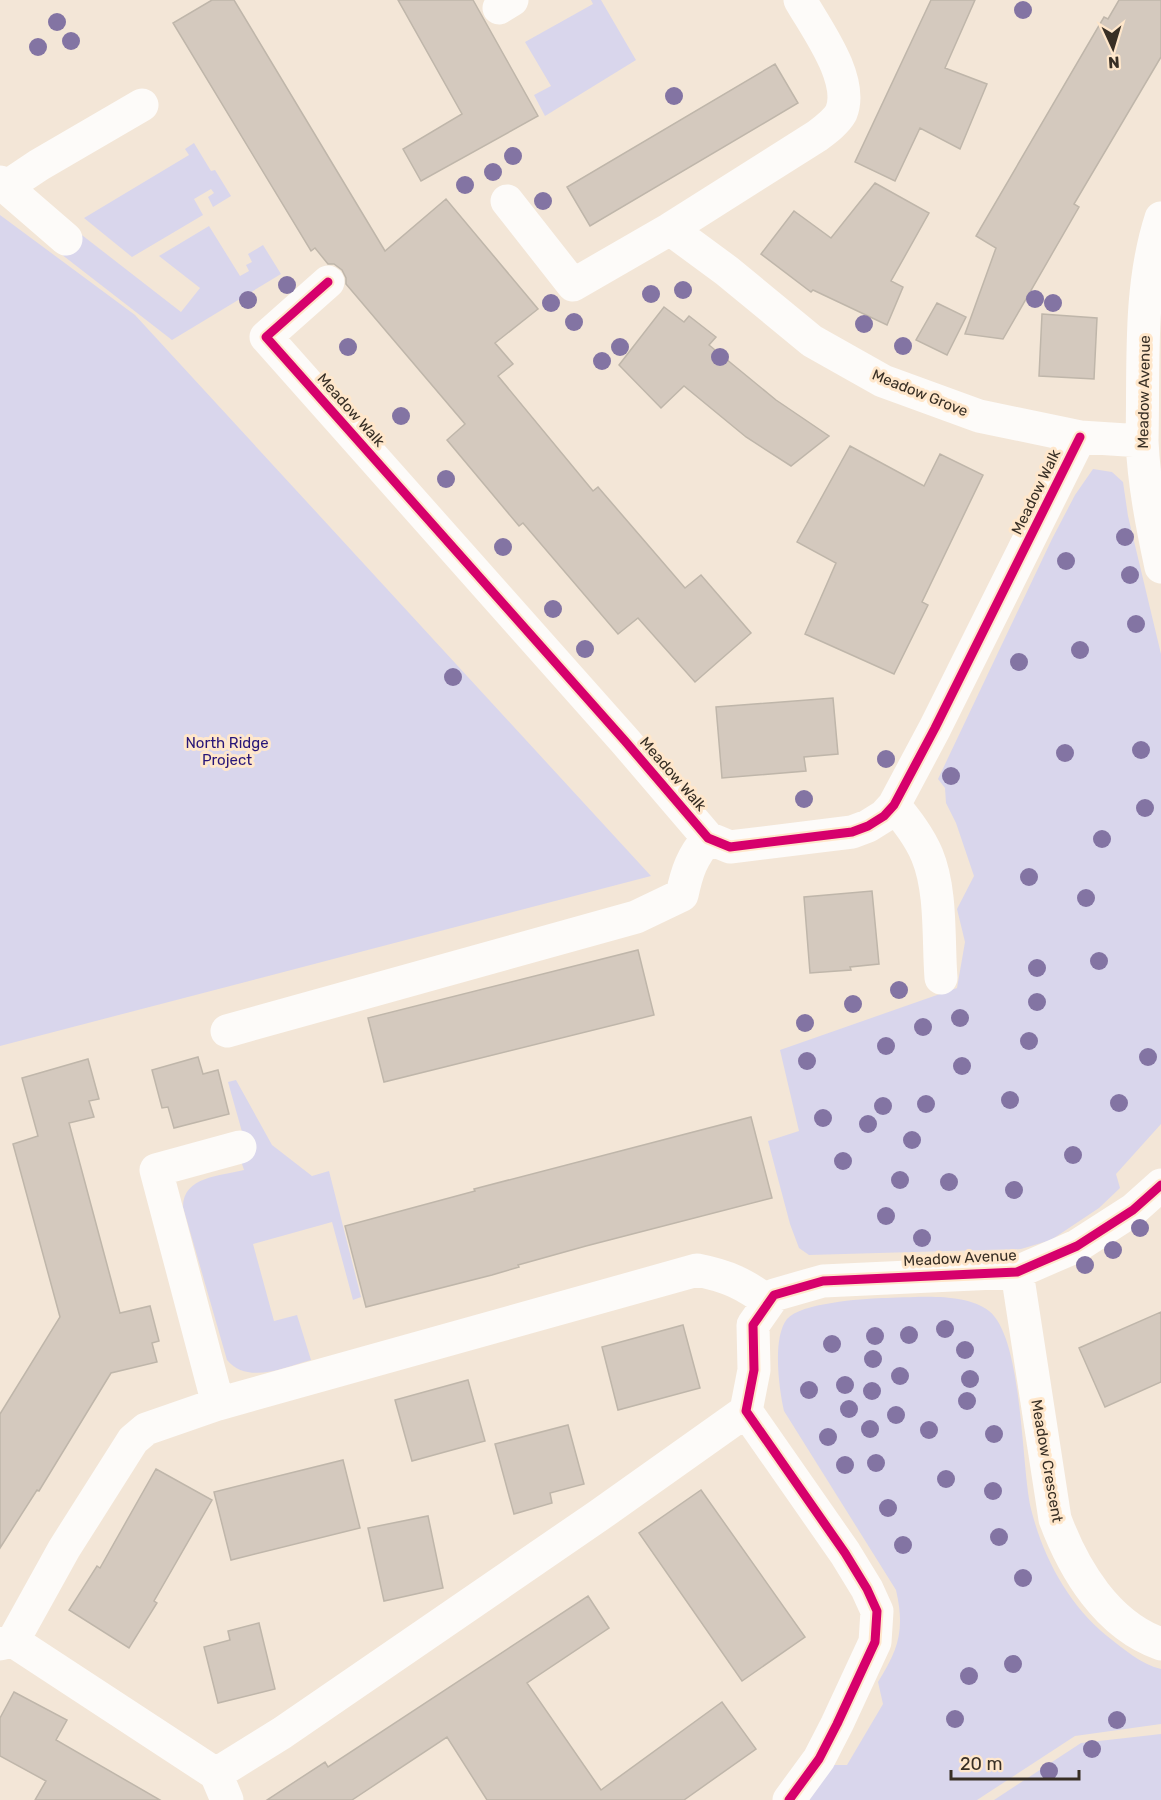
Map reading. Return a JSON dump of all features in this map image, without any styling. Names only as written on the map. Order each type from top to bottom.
[{"type":"street","points":[[507,201],[573,285],[670,229],[817,136],[841,113],[843,79],[800,0]]},
{"type":"street","points":[[66,239],[3,185],[142,105]]},
{"type":"street","name":"Meadow Avenue","points":[[1161,218],[1153,242],[1146,289],[1142,441],[1143,466],[1161,567]]},
{"type":"street","name":"Meadow Grove","points":[[670,229],[727,271],[812,341],[883,381],[979,416],[1080,437],[1142,441]]},
{"type":"street","name":"Meadow Walk","points":[[328,282],[266,338],[625,741],[708,838],[730,847],[852,832],[884,816],[894,805],[935,728],[1080,437]]},
{"type":"street","points":[[894,805],[912,828],[926,854],[935,880],[941,978]]},
{"type":"street","points":[[227,1031],[636,917],[682,895],[687,873],[695,854],[708,838]]},
{"type":"street","points":[[218,1404],[156,1170],[240,1147]]},
{"type":"street","name":"Meadow Avenue","points":[[771,1299],[823,1281],[1017,1272],[1077,1246],[1133,1210],[1161,1185]]},
{"type":"street","points":[[697,1270],[722,1275],[771,1299],[753,1325],[754,1370],[746,1411],[282,1732],[221,1787],[6,1643],[133,1440],[146,1429],[218,1404],[697,1270]]},
{"type":"street","name":"Meadow Crescent","points":[[1017,1272],[1055,1519],[1062,1539],[1089,1585],[1113,1614],[1146,1639],[1161,1644]]},
{"type":"street","points":[[746,1411],[845,1552],[877,1611],[875,1642],[842,1713],[819,1759],[789,1800]]},
{"type":"green space","points":[[591,0],[601,0],[636,60],[545,116],[534,95],[551,86],[525,42],[593,4]]},
{"type":"green space","points":[[194,143],[211,171],[215,170],[231,196],[213,207],[208,197],[214,193],[211,189],[194,199],[203,215],[132,257],[84,218],[189,155],[185,149]]},
{"type":"green space","name":"North Ridge Project","points":[[0,215],[135,315],[651,876],[0,1046]]},
{"type":"green space","points":[[209,226],[240,276],[249,271],[246,265],[252,262],[248,254],[263,245],[281,274],[172,340],[61,254],[78,232],[181,312],[200,288],[159,256]]},
{"type":"green space","points":[[1093,469],[1112,472],[1123,482],[1128,516],[1161,654],[1161,1124],[1116,1174],[1120,1188],[1099,1208],[1051,1240],[1021,1249],[809,1255],[799,1248],[790,1224],[768,1141],[799,1131],[780,1050],[957,988],[965,942],[957,909],[974,876],[956,823],[946,803],[945,788],[938,779],[1052,539],[1075,495]]},
{"type":"green space","points":[[236,1080],[272,1145],[312,1176],[329,1171],[361,1297],[353,1300],[332,1222],[253,1244],[274,1321],[297,1315],[311,1360],[279,1370],[256,1373],[245,1372],[227,1360],[183,1207],[189,1189],[196,1183],[244,1170],[237,1149],[246,1146],[228,1082]]},
{"type":"green space","points":[[937,1297],[966,1301],[989,1311],[1000,1325],[1015,1374],[1031,1509],[1042,1545],[1069,1594],[1093,1623],[1132,1656],[1161,1669],[1161,1724],[1075,1736],[977,1800],[809,1800],[834,1765],[847,1765],[883,1704],[878,1682],[895,1649],[900,1616],[896,1590],[784,1411],[780,1390],[778,1351],[782,1328],[787,1319],[794,1314],[832,1303],[882,1298]]},
{"type":"green space","points":[[1161,1734],[1161,1800],[994,1800],[1081,1743]]},
{"type":"building","points":[[212,0],[234,0],[385,251],[446,199],[538,309],[495,343],[513,364],[498,376],[593,491],[598,487],[685,588],[701,575],[751,633],[695,682],[638,618],[618,634],[523,523],[519,526],[447,440],[465,424],[346,284],[342,270],[334,264],[328,264],[315,248],[311,251],[173,23]]},
{"type":"building","points":[[398,0],[473,0],[538,116],[421,181],[403,149],[462,114]]},
{"type":"building","points":[[931,0],[975,0],[945,68],[987,84],[960,149],[920,128],[895,181],[855,162]]},
{"type":"building","points":[[1119,0],[1161,0],[1161,57],[1074,204],[1079,207],[1003,339],[965,334],[996,248],[976,236],[1104,17],[1108,19]]},
{"type":"building","points":[[775,64],[798,103],[590,226],[567,187]]},
{"type":"building","points":[[875,183],[929,213],[891,281],[903,287],[887,325],[813,290],[811,292],[761,254],[794,211],[831,238]]},
{"type":"building","points":[[937,303],[966,317],[947,355],[916,340]]},
{"type":"building","points":[[664,307],[684,322],[689,316],[716,337],[709,345],[776,400],[829,436],[791,466],[746,437],[684,386],[661,408],[619,365]]},
{"type":"building","points":[[1042,314],[1097,318],[1094,379],[1039,376]]},
{"type":"building","points":[[850,446],[924,486],[940,454],[983,475],[922,602],[928,605],[894,674],[805,634],[836,563],[797,542]]},
{"type":"building","points":[[833,698],[838,754],[804,757],[806,771],[722,778],[716,707]]},
{"type":"building","points":[[872,891],[879,964],[850,967],[851,970],[810,973],[804,897]]},
{"type":"building","points":[[638,950],[654,1015],[384,1082],[368,1018]]},
{"type":"building","points":[[198,1057],[203,1074],[218,1070],[229,1114],[174,1128],[168,1107],[162,1108],[152,1070]]},
{"type":"building","points":[[88,1059],[99,1099],[89,1101],[94,1117],[69,1123],[120,1313],[150,1306],[159,1341],[152,1343],[157,1362],[111,1373],[39,1491],[37,1490],[0,1548],[0,1414],[60,1317],[13,1144],[38,1136],[22,1078]]},
{"type":"building","points":[[751,1117],[772,1198],[586,1246],[518,1265],[519,1267],[492,1275],[366,1307],[345,1226],[475,1191],[474,1189]]},
{"type":"building","points":[[1161,1312],[1161,1382],[1105,1407],[1079,1348]]},
{"type":"building","points":[[683,1325],[700,1388],[618,1410],[602,1347]]},
{"type":"building","points":[[468,1380],[485,1441],[412,1461],[395,1400]]},
{"type":"building","points":[[568,1425],[584,1484],[550,1493],[552,1503],[514,1514],[495,1444]]},
{"type":"building","points":[[343,1460],[360,1528],[231,1560],[214,1492]]},
{"type":"building","points":[[156,1469],[212,1500],[154,1601],[157,1603],[129,1648],[69,1610],[97,1566],[100,1568]]},
{"type":"building","points":[[701,1490],[805,1637],[742,1681],[639,1533]]},
{"type":"building","points":[[428,1516],[443,1588],[384,1601],[368,1528]]},
{"type":"building","points":[[588,1596],[609,1628],[527,1683],[601,1790],[722,1702],[756,1749],[684,1800],[487,1800],[447,1737],[352,1800],[267,1800],[325,1762],[328,1767]]},
{"type":"building","points":[[259,1623],[275,1689],[218,1703],[204,1647],[230,1640],[228,1631]]},
{"type":"building","points":[[14,1692],[67,1720],[56,1740],[160,1800],[35,1800],[46,1781],[0,1756],[0,1718]]},
{"type":"cycle path","points":[[328,282],[266,337],[625,741],[708,838],[730,847],[852,832],[884,816],[894,805],[935,728],[1080,437]]},
{"type":"cycle path","points":[[789,1800],[819,1759],[837,1724],[875,1642],[877,1611],[867,1589],[845,1553],[746,1411],[754,1370],[753,1325],[774,1295],[823,1281],[1017,1272],[1077,1246],[1133,1210],[1161,1185]]}]
